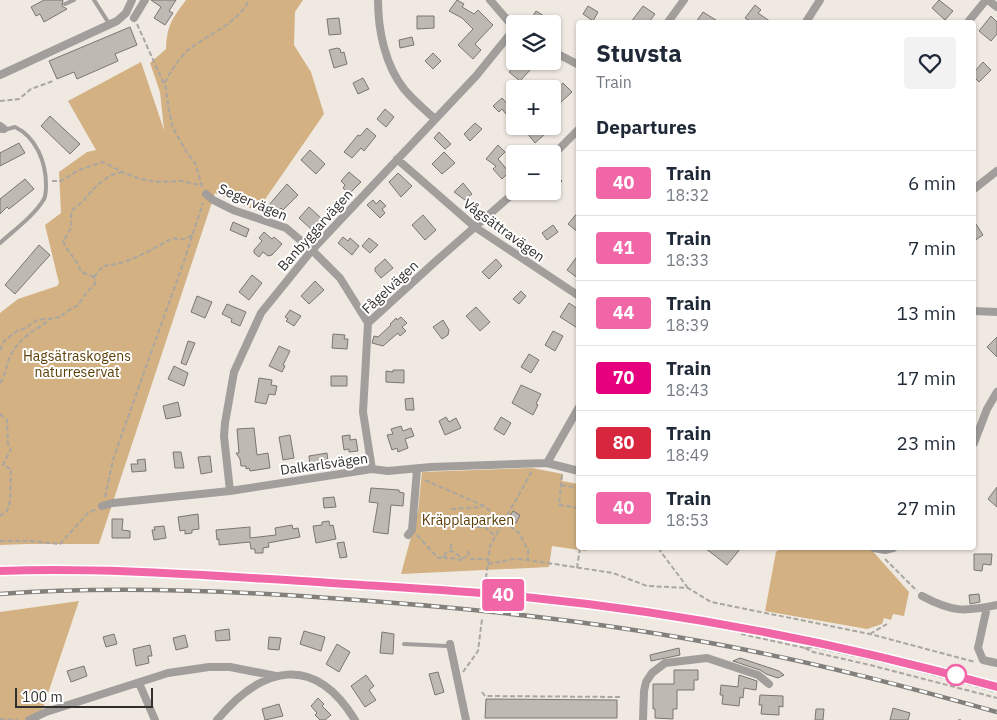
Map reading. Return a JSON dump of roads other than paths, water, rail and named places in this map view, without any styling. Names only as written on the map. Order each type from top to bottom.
[{"type":"street","points":[[0,75],[110,25],[126,13],[132,0]]},
{"type":"street","points":[[134,18],[145,0]]},
{"type":"street","points":[[378,0],[378,18],[388,61],[405,90],[435,119]]},
{"type":"street","points":[[490,0],[506,18]]},
{"type":"street","points":[[669,20],[684,0]]},
{"type":"street","points":[[807,20],[820,0]]},
{"type":"street","points":[[970,20],[987,0],[997,7]]},
{"type":"street","name":"Banbyggarvägen","points":[[230,491],[224,431],[234,372],[261,313],[312,250],[476,76],[506,39]]},
{"type":"street","points":[[561,56],[576,64]]},
{"type":"street","points":[[561,147],[576,132]]},
{"type":"street","name":"Vågsättravägen","points":[[397,159],[475,227],[576,294]]},
{"type":"street","points":[[976,187],[997,171]]},
{"type":"street","name":"Segervägen","points":[[206,194],[233,210],[286,228],[312,250],[340,278],[368,323]]},
{"type":"street","name":"Fågelvägen","points":[[372,469],[363,412],[368,323],[506,200]]},
{"type":"street","points":[[976,311],[997,312]]},
{"type":"street","points":[[976,438],[987,409],[997,392]]},
{"type":"street","points":[[547,463],[576,412]]},
{"type":"street","name":"Dalkarlsvägen","points":[[102,506],[113,503],[230,491],[372,469],[417,473],[431,467],[547,463],[576,470]]},
{"type":"street","points":[[410,533],[417,473]]},
{"type":"street","points":[[922,596],[941,606],[952,609],[964,610],[997,605]]},
{"type":"street","points":[[987,607],[978,648],[983,660],[997,663]]},
{"type":"street","points":[[450,644],[466,720]]},
{"type":"street","points":[[643,720],[646,682],[652,673],[665,662],[706,658],[758,675],[769,684]]},
{"type":"street","points":[[29,720],[46,712],[168,673],[209,667],[230,667],[276,676]]},
{"type":"street","points":[[216,720],[228,706],[252,686],[276,676],[294,673],[316,681],[338,697],[355,720]]},
{"type":"street","points":[[139,683],[155,720]]},
{"type":"lane","points":[[65,4],[74,0]]},
{"type":"lane","points":[[94,0],[110,25]]},
{"type":"lane","points":[[0,243],[38,207],[44,198],[46,181],[43,162],[26,134],[15,127],[1,129]]},
{"type":"lane","points":[[404,644],[448,646],[450,644]]},
{"type":"railway","points":[[0,571],[116,571],[444,590],[525,597],[645,612],[763,631],[881,657],[997,687]]},
{"type":"railway","points":[[0,594],[82,590],[247,593],[383,602],[546,618],[708,642],[791,659],[880,680],[997,712]]},
{"type":"train","name":"40","points":[[0,571],[92,571],[168,574],[446,590],[606,606],[686,618],[843,647],[954,674],[997,687]]},
{"type":"park label","name":"Hagsätraskogens naturreservat","points":[[77,364]]},
{"type":"park label","name":"Kräpplaparken","points":[[468,520]]}]
